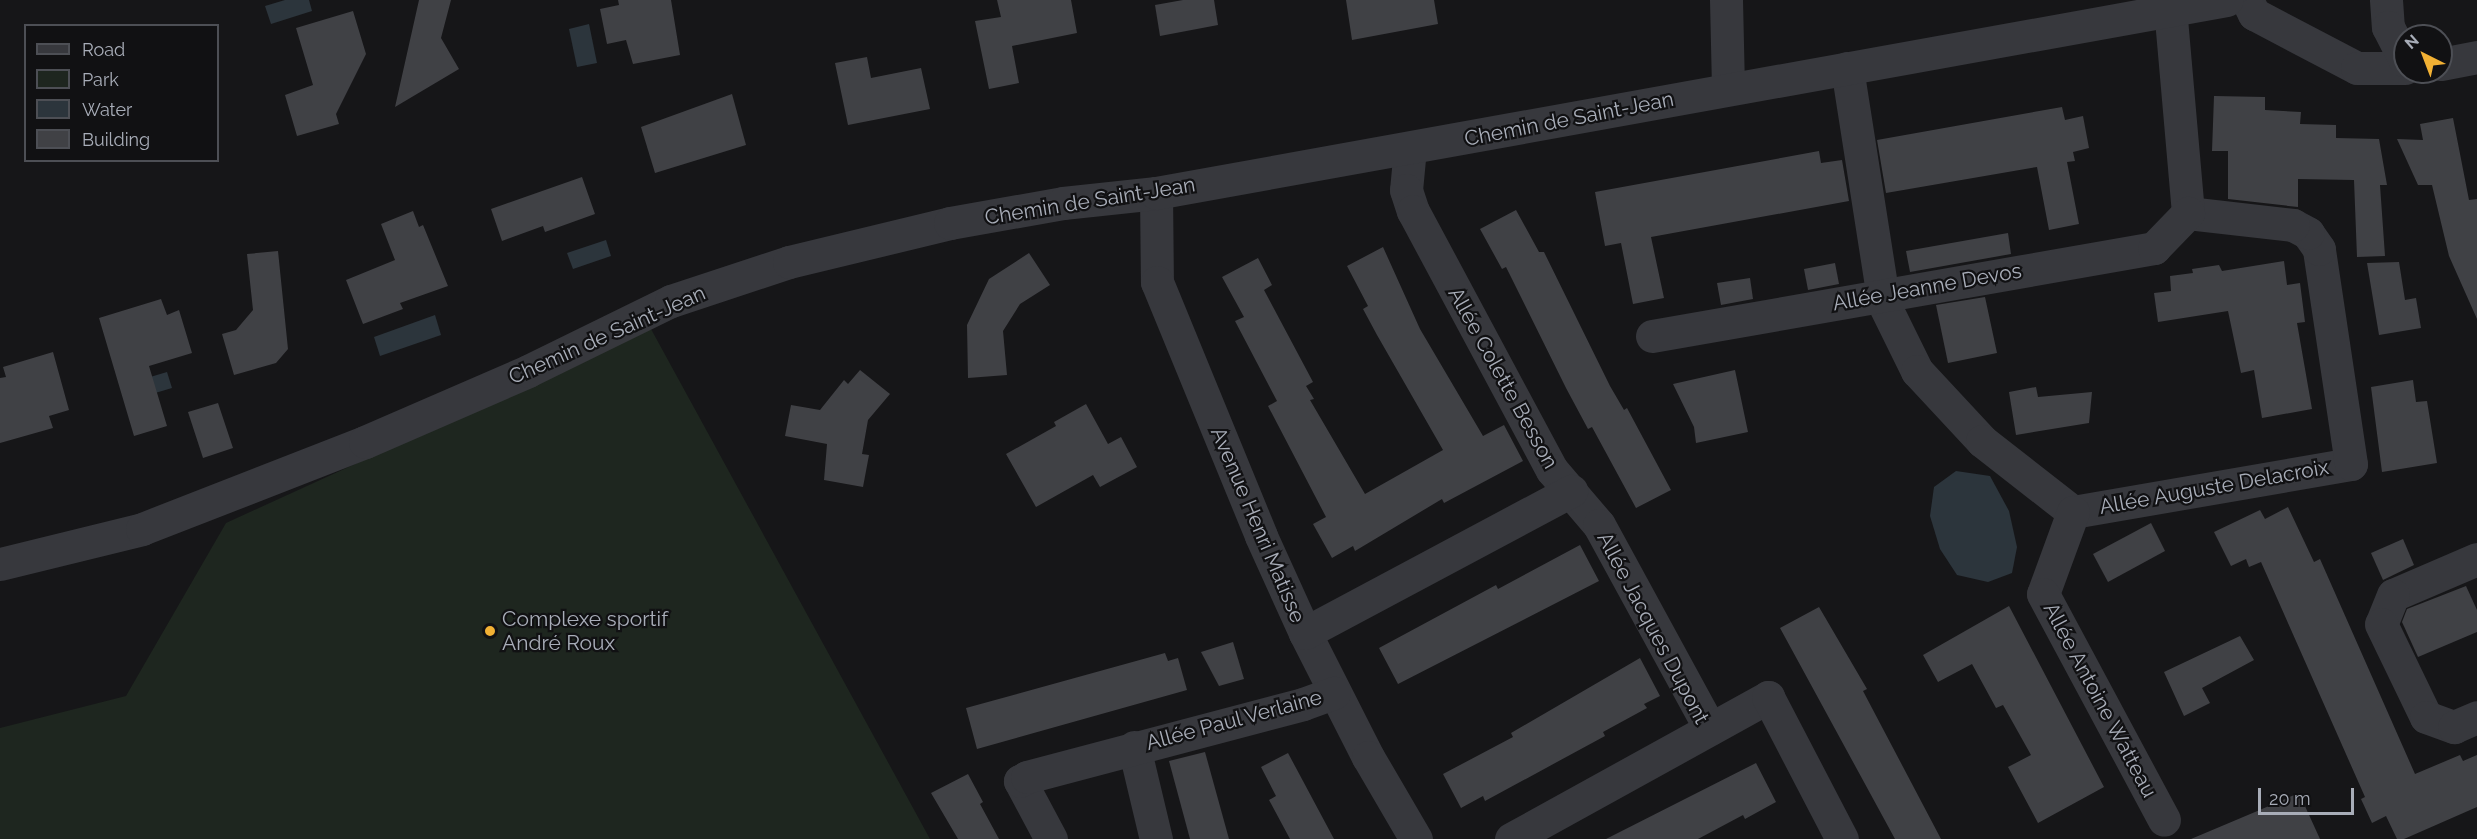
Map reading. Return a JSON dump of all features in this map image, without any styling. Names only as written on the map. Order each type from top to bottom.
[{"type":"street","points":[[1726,0],[1728,89]]},
{"type":"street","name":"Chemin de Saint-Jean","points":[[0,564],[150,526],[365,442],[528,371],[671,301],[789,262],[950,223],[1063,203],[1156,193],[2227,0]]},
{"type":"street","points":[[2247,0],[2254,14],[2357,68],[2393,68]]},
{"type":"street","points":[[2386,0],[2388,27],[2393,37]]},
{"type":"street","points":[[2170,9],[2188,213]]},
{"type":"street","points":[[2453,62],[2477,57]]},
{"type":"street","name":"Allée Auguste Delacroix","points":[[1847,68],[1882,295],[1917,371],[1982,441],[2073,512],[2351,464],[2319,249],[2308,233],[2293,225],[2188,213]]},
{"type":"street","name":"Allée Colette Besson","points":[[1305,633],[1571,491],[1552,470],[1413,211],[1406,190],[1410,148]]},
{"type":"street","name":"Avenue Henri Matisse","points":[[1156,193],[1157,282],[1261,537],[1305,633],[1334,693],[1416,839]]},
{"type":"street","name":"Allée Jeanne Devos","points":[[1652,336],[2154,248],[2188,213]]},
{"type":"street","name":"Allée Jacques Dupont","points":[[1511,839],[1710,729],[1599,525],[1571,491]]},
{"type":"street","name":"Allée Antoine Watteau","points":[[2073,512],[2043,594],[2164,820]]},
{"type":"street","points":[[2477,559],[2393,595],[2381,624],[2426,717],[2454,728],[2477,717]]},
{"type":"street","name":"Allée Paul Verlaine","points":[[1051,839],[1020,781],[1134,747],[1303,704],[1334,693]]},
{"type":"street","points":[[1710,729],[1768,697],[1842,839]]},
{"type":"street","name":"Allée Paul Verlaine","points":[[1134,747],[1156,839]]},
{"type":"green space","name":"Complexe sportif André Roux","points":[[651,329],[930,839],[0,839],[0,728],[126,696],[226,523]]},
{"type":"water","points":[[285,0],[309,0],[312,11],[271,24],[265,6]]},
{"type":"water","points":[[589,24],[597,63],[577,67],[569,29]]},
{"type":"water","points":[[606,240],[611,256],[573,269],[567,253]]},
{"type":"water","points":[[435,315],[441,335],[380,356],[374,337]]},
{"type":"water","points":[[167,372],[172,388],[135,399],[130,383]]},
{"type":"water","points":[[1956,471],[1990,476],[2009,511],[2017,547],[2012,573],[1988,582],[1957,575],[1940,549],[1930,516],[1934,487]]},
{"type":"building","points":[[419,0],[451,0],[441,38],[459,69],[395,107]]},
{"type":"building","points":[[618,0],[671,0],[680,55],[633,64],[626,40],[607,44],[600,9],[619,5]]},
{"type":"building","points":[[997,0],[1071,0],[1077,33],[1012,46],[1019,83],[989,89],[975,21],[1001,17]]},
{"type":"building","points":[[1183,0],[1214,0],[1218,25],[1160,36],[1155,5]]},
{"type":"building","points":[[1346,0],[1434,0],[1438,24],[1352,40]]},
{"type":"building","points":[[353,11],[366,54],[336,114],[339,124],[297,136],[285,95],[313,85],[296,28]]},
{"type":"building","points":[[867,57],[871,78],[921,68],[930,109],[848,125],[835,63]]},
{"type":"building","points":[[732,94],[746,145],[655,173],[641,127]]},
{"type":"building","points":[[2214,96],[2265,97],[2265,110],[2301,112],[2300,124],[2336,125],[2336,138],[2379,139],[2387,185],[2380,185],[2385,256],[2357,257],[2354,180],[2298,179],[2298,207],[2228,199],[2228,151],[2212,151]]},
{"type":"building","points":[[2062,107],[2065,120],[2083,116],[2089,148],[2073,152],[2075,161],[2067,162],[2079,224],[2049,230],[2037,167],[1886,193],[1877,140]]},
{"type":"building","points":[[2453,118],[2469,200],[2477,199],[2477,319],[2449,256],[2432,185],[2418,185],[2397,139],[2423,140],[2420,124]]},
{"type":"building","points":[[1819,151],[1821,163],[1842,160],[1849,201],[1651,237],[1664,298],[1633,304],[1621,243],[1605,246],[1595,192]]},
{"type":"building","points":[[582,177],[595,214],[545,232],[543,226],[502,241],[491,209]]},
{"type":"building","points":[[1516,210],[1539,252],[1544,252],[1610,386],[1624,410],[1627,408],[1671,490],[1636,508],[1592,427],[1588,429],[1506,267],[1502,269],[1480,229]]},
{"type":"building","points":[[413,211],[419,227],[423,225],[448,286],[400,303],[403,309],[363,324],[346,280],[395,260],[381,224]]},
{"type":"building","points":[[2008,233],[2011,254],[1910,272],[1906,251]]},
{"type":"building","points":[[1383,247],[1420,329],[1483,436],[1504,425],[1523,461],[1444,503],[1442,499],[1355,551],[1353,546],[1332,558],[1313,524],[1326,517],[1268,406],[1277,401],[1235,321],[1244,317],[1222,277],[1258,258],[1272,285],[1264,290],[1313,382],[1306,386],[1314,399],[1310,400],[1365,494],[1443,450],[1363,309],[1368,306],[1347,266]]},
{"type":"building","points":[[278,251],[288,349],[276,363],[234,375],[222,334],[236,330],[253,310],[247,254]]},
{"type":"building","points":[[1029,253],[1050,285],[1020,304],[1003,331],[1007,375],[968,378],[967,325],[989,279]]},
{"type":"building","points":[[2284,261],[2287,285],[2300,283],[2305,322],[2297,323],[2312,409],[2262,418],[2254,370],[2241,373],[2228,311],[2158,322],[2154,293],[2171,291],[2170,276],[2193,273],[2192,269],[2219,265],[2222,271]]},
{"type":"building","points":[[2399,262],[2405,300],[2416,298],[2421,328],[2379,335],[2367,263]]},
{"type":"building","points":[[1835,263],[1839,284],[1808,290],[1804,269]]},
{"type":"building","points":[[1750,278],[1753,299],[1721,305],[1717,283]]},
{"type":"building","points":[[1985,297],[1997,353],[1948,363],[1936,305]]},
{"type":"building","points":[[161,299],[167,315],[179,310],[192,353],[149,366],[167,426],[134,436],[99,318]]},
{"type":"building","points":[[53,352],[69,410],[49,416],[53,428],[0,443],[0,378],[6,377],[3,367]]},
{"type":"building","points":[[860,370],[890,394],[868,420],[862,454],[869,455],[863,487],[824,480],[827,444],[785,436],[791,405],[820,410],[844,380],[848,384]]},
{"type":"building","points":[[1735,370],[1748,432],[1696,443],[1694,427],[1673,384]]},
{"type":"building","points":[[2413,380],[2416,402],[2427,401],[2437,463],[2382,472],[2371,387]]},
{"type":"building","points":[[2036,387],[2038,397],[2092,392],[2089,423],[2016,435],[2009,392]]},
{"type":"building","points":[[218,403],[233,448],[203,458],[188,412]]},
{"type":"building","points":[[1086,404],[1108,444],[1121,437],[1137,467],[1100,487],[1093,475],[1036,507],[1006,454],[1056,426],[1054,422]]},
{"type":"building","points":[[2288,507],[2314,562],[2320,559],[2415,774],[2460,755],[2463,761],[2477,755],[2477,807],[2404,839],[2397,839],[2386,816],[2372,823],[2361,799],[2365,797],[2261,562],[2249,567],[2246,559],[2231,566],[2214,532],[2260,510],[2265,519]]},
{"type":"building","points":[[2151,523],[2165,551],[2108,582],[2093,554]]},
{"type":"building","points":[[2403,539],[2414,565],[2383,580],[2371,553]]},
{"type":"building","points":[[1580,545],[1599,581],[1398,684],[1379,648],[1496,585],[1498,589]]},
{"type":"building","points":[[2466,586],[2477,610],[2477,632],[2418,657],[2402,622],[2407,609]]},
{"type":"building","points":[[2009,606],[2104,787],[2038,823],[2008,767],[2031,755],[2003,705],[1996,708],[1972,664],[1938,682],[1923,655]]},
{"type":"building","points":[[1819,607],[1867,689],[1863,691],[1941,839],[1895,839],[1780,628]]},
{"type":"building","points":[[2240,636],[2254,660],[2202,688],[2210,703],[2184,716],[2164,672]]},
{"type":"building","points":[[1233,642],[1244,679],[1219,686],[1201,652]]},
{"type":"building","points":[[1165,653],[1168,661],[1178,658],[1187,690],[977,749],[966,708]]},
{"type":"building","points":[[1640,658],[1660,696],[1644,704],[1647,708],[1603,732],[1605,736],[1485,801],[1483,796],[1461,808],[1443,774],[1513,737],[1511,733]]},
{"type":"building","points":[[1205,752],[1229,839],[1190,839],[1169,761]]},
{"type":"building","points":[[1288,753],[1334,839],[1290,839],[1269,800],[1276,796],[1261,767]]},
{"type":"building","points":[[1756,763],[1776,802],[1745,819],[1743,815],[1698,839],[1606,839]]},
{"type":"building","points":[[968,774],[983,802],[980,804],[999,839],[958,839],[931,793]]},
{"type":"building","points":[[2299,793],[2320,839],[2191,839],[2255,812]]},
{"type":"place","name":"Complexe sportif André Roux","points":[[490,631]]}]
